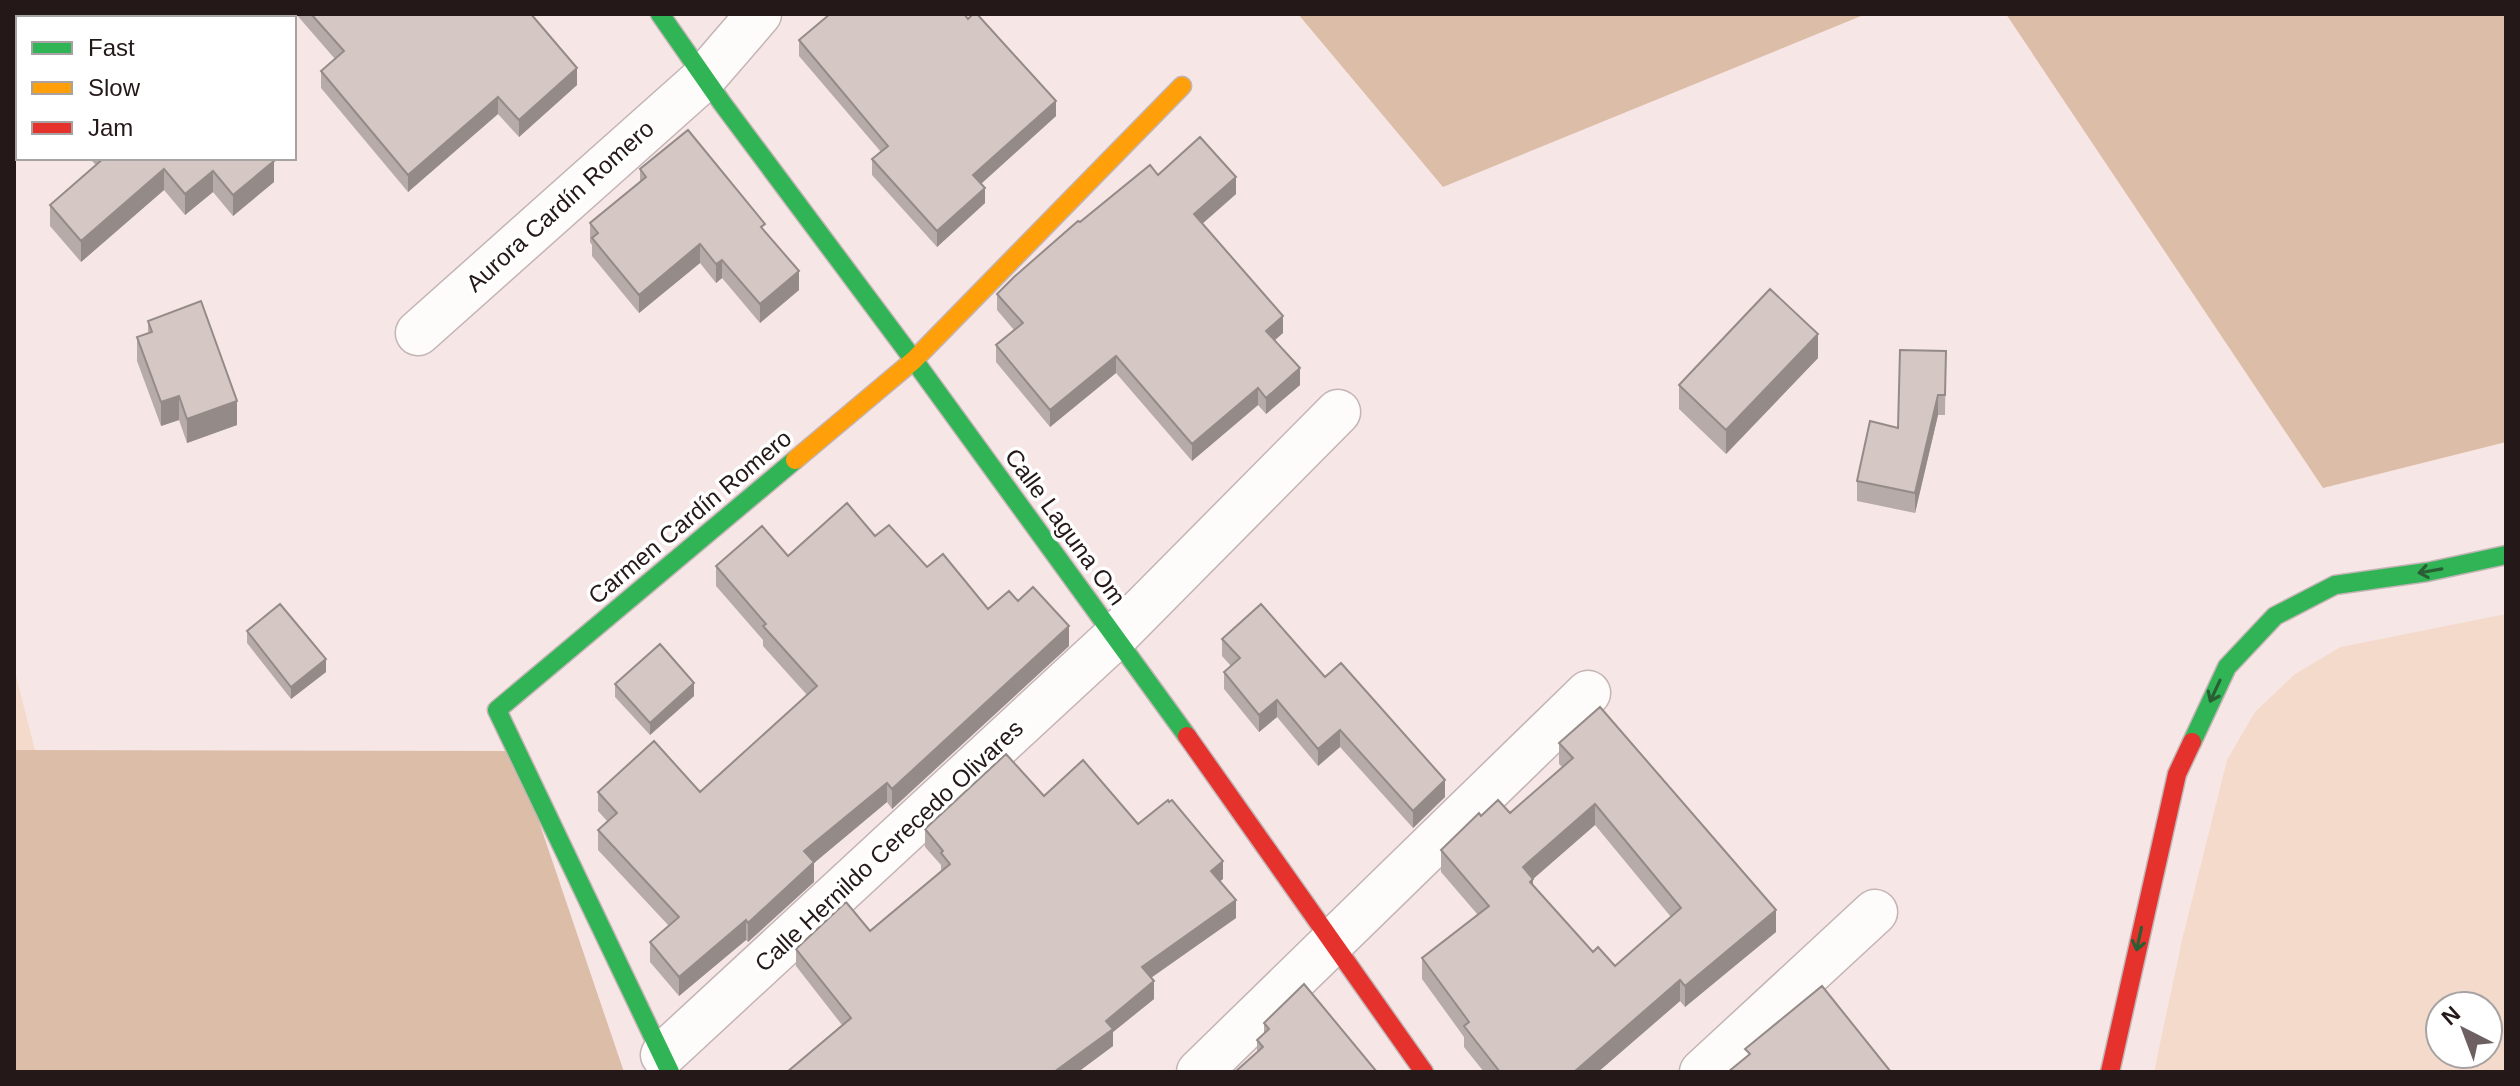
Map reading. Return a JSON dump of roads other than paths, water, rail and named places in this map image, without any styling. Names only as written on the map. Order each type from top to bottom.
[{"type":"street","name":"Calle Laguna Om","points":[[660,14],[703,79],[914,360],[1115,637],[1424,1072]]},
{"type":"street","name":"Aurora Cardín Romero","points":[[418,333],[703,79],[759,14]]},
{"type":"street","name":"Carmen Cardín Romero","points":[[666,1064],[497,710],[914,360],[1182,86]]},
{"type":"street","name":"Calle Hernildo Cerecedo Olivares","points":[[666,1064],[1115,637],[1338,412]]},
{"type":"street","points":[[2110,1072],[2177,774],[2227,667],[2275,616],[2335,585],[2427,572],[2506,555]]},
{"type":"street","points":[[1199,1072],[1588,693]]},
{"type":"street","points":[[1702,1072],[1875,912]]}]
